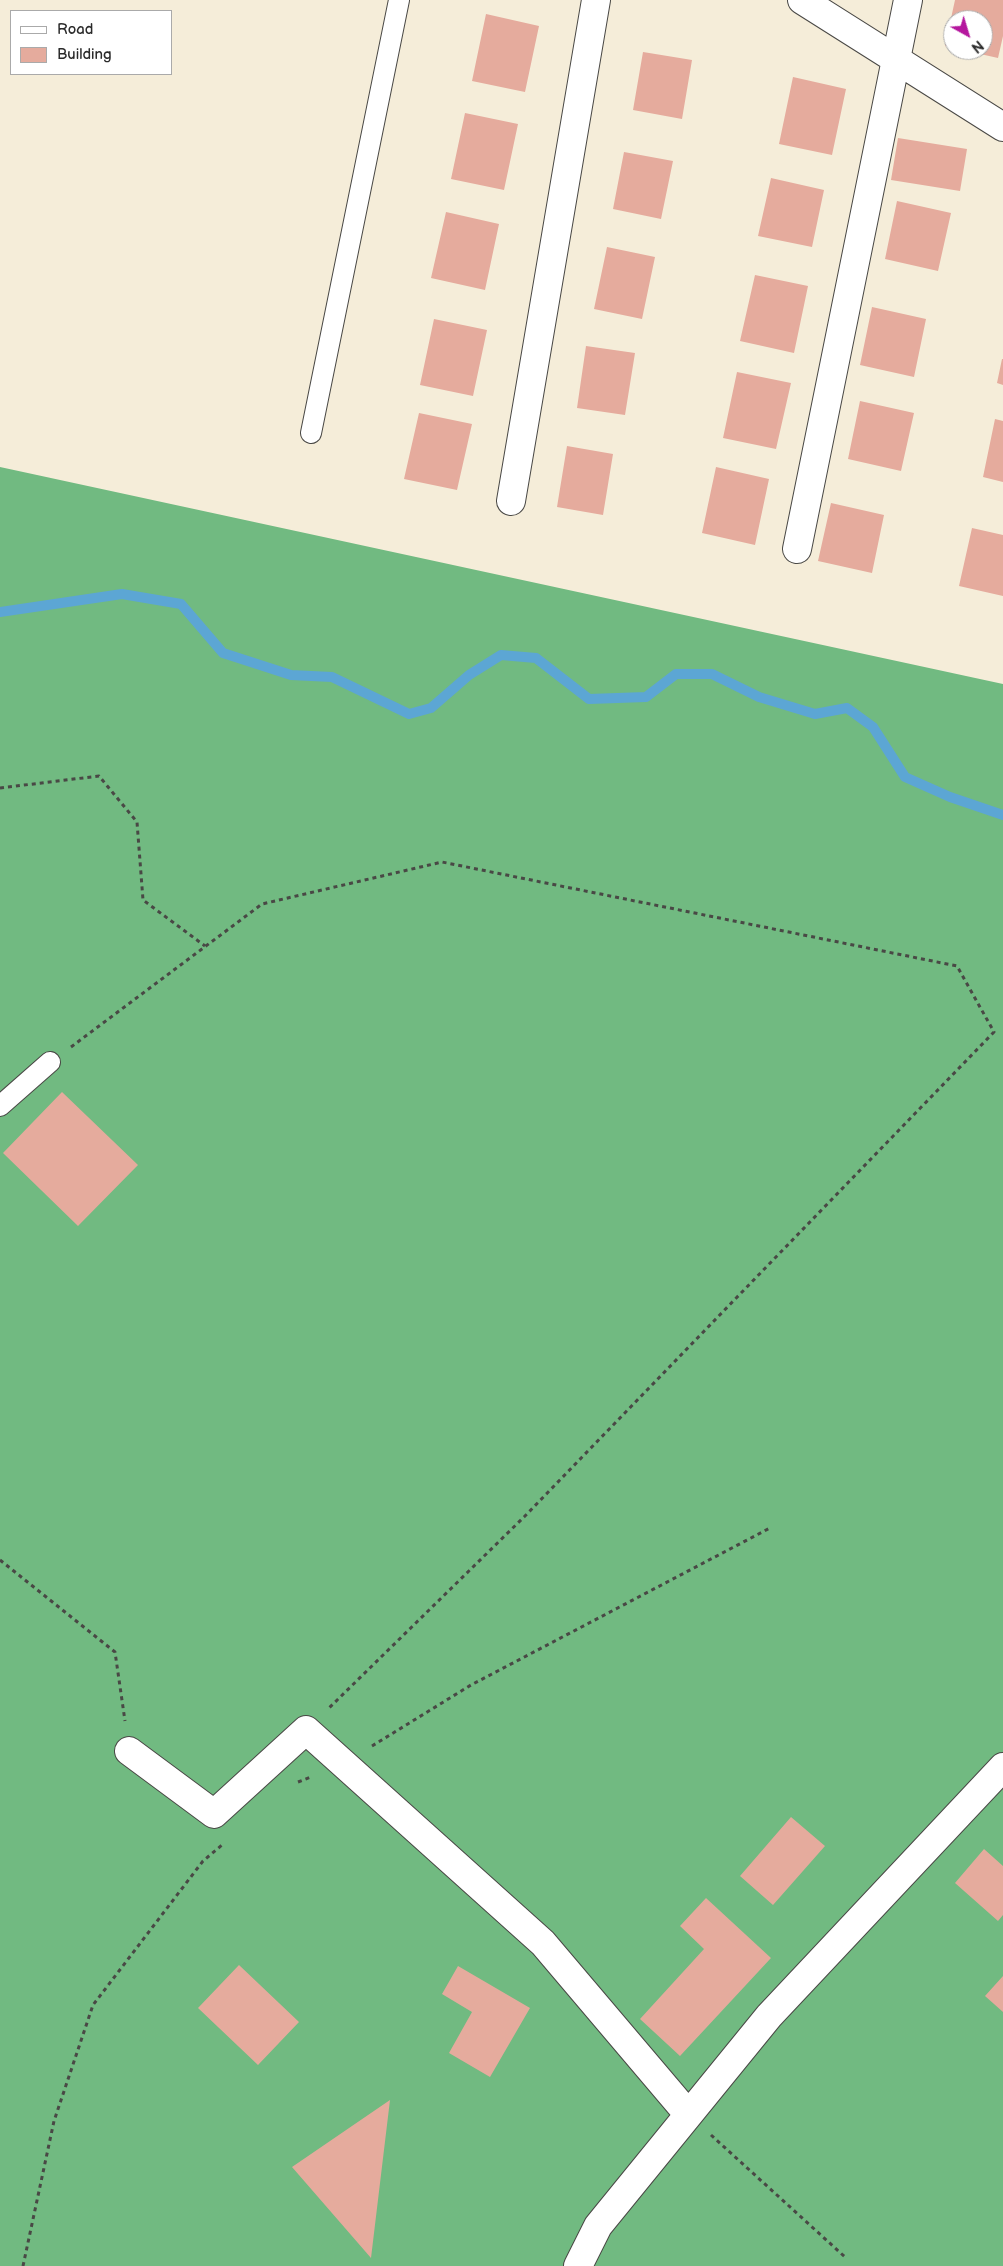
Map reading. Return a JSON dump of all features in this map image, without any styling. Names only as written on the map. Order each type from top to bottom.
[{"type":"street","points":[[511,501],[596,0]]},
{"type":"street","points":[[802,0],[1003,126]]},
{"type":"street","points":[[797,549],[908,0]]},
{"type":"street","points":[[130,1751],[214,1814],[306,1730],[543,1943],[688,2114]]},
{"type":"street","points":[[578,2266],[598,2226],[769,2016],[1003,1767]]},
{"type":"lane","points":[[312,433],[399,0]]},
{"type":"lane","points":[[0,1106],[50,1062]]},
{"type":"path","points":[[0,788],[99,776],[137,822],[143,900],[205,946]]},
{"type":"path","points":[[50,1062],[262,904],[442,862],[956,966],[994,1032],[524,1517],[306,1730]]},
{"type":"path","points":[[296,1782],[344,1764],[471,1685],[770,1528]]},
{"type":"path","points":[[0,1560],[115,1652],[130,1751]]},
{"type":"path","points":[[23,2266],[54,2121],[93,2005],[203,1861],[224,1843]]},
{"type":"path","points":[[688,2114],[845,2257]]},
{"type":"green space","points":[[0,467],[1003,684],[1003,2266],[0,2266]]},
{"type":"building","points":[[955,0],[1003,0],[1003,36],[998,58],[993,57],[993,10],[953,10]]},
{"type":"building","points":[[486,14],[539,26],[525,92],[472,81]]},
{"type":"building","points":[[643,52],[692,60],[682,119],[633,110]]},
{"type":"building","points":[[793,77],[846,89],[832,155],[779,144]]},
{"type":"building","points":[[465,113],[518,124],[504,190],[451,179]]},
{"type":"building","points":[[898,138],[967,149],[960,191],[891,180]]},
{"type":"building","points":[[624,152],[673,161],[661,219],[613,209]]},
{"type":"building","points":[[771,178],[824,190],[812,247],[758,236]]},
{"type":"building","points":[[897,201],[951,213],[938,271],[885,259]]},
{"type":"building","points":[[446,212],[499,224],[485,290],[431,278]]},
{"type":"building","points":[[607,247],[655,257],[642,319],[594,309]]},
{"type":"building","points":[[755,275],[808,286],[794,353],[740,341]]},
{"type":"building","points":[[872,307],[926,319],[914,377],[860,365]]},
{"type":"building","points":[[434,319],[487,330],[473,396],[420,385]]},
{"type":"building","points":[[586,346],[635,353],[625,415],[577,408]]},
{"type":"building","points":[[1003,359],[1003,385],[997,383]]},
{"type":"building","points":[[737,372],[791,383],[776,449],[723,438]]},
{"type":"building","points":[[860,401],[914,413],[901,471],[848,459]]},
{"type":"building","points":[[419,413],[472,424],[457,490],[404,479]]},
{"type":"building","points":[[995,419],[1003,421],[1003,482],[983,477]]},
{"type":"building","points":[[567,446],[613,454],[603,515],[557,507]]},
{"type":"building","points":[[716,467],[769,479],[755,545],[702,533]]},
{"type":"building","points":[[831,503],[884,515],[872,573],[818,561]]},
{"type":"building","points":[[972,528],[1003,535],[1003,596],[959,586]]},
{"type":"building","points":[[62,1092],[138,1165],[78,1226],[3,1153]]},
{"type":"building","points":[[791,1817],[825,1846],[773,1905],[740,1876]]},
{"type":"building","points":[[984,1849],[1003,1866],[1003,1915],[998,1921],[955,1883]]},
{"type":"building","points":[[706,1898],[771,1958],[680,2056],[640,2019],[704,1949],[680,1926]]},
{"type":"building","points":[[239,1965],[299,2022],[258,2065],[198,2008]]},
{"type":"building","points":[[458,1966],[530,2008],[490,2077],[449,2053],[472,2012],[442,1994]]},
{"type":"building","points":[[1003,1976],[1003,2012],[985,1996]]},
{"type":"building","points":[[390,2100],[371,2258],[292,2167]]},
{"type":"waterway","points":[[0,612],[122,594],[181,604],[223,653],[291,675],[332,677],[409,714],[431,708],[469,675],[501,655],[536,658],[589,699],[646,697],[676,674],[712,674],[759,697],[815,714],[847,708],[873,727],[905,777],[950,797],[1003,815]]}]
